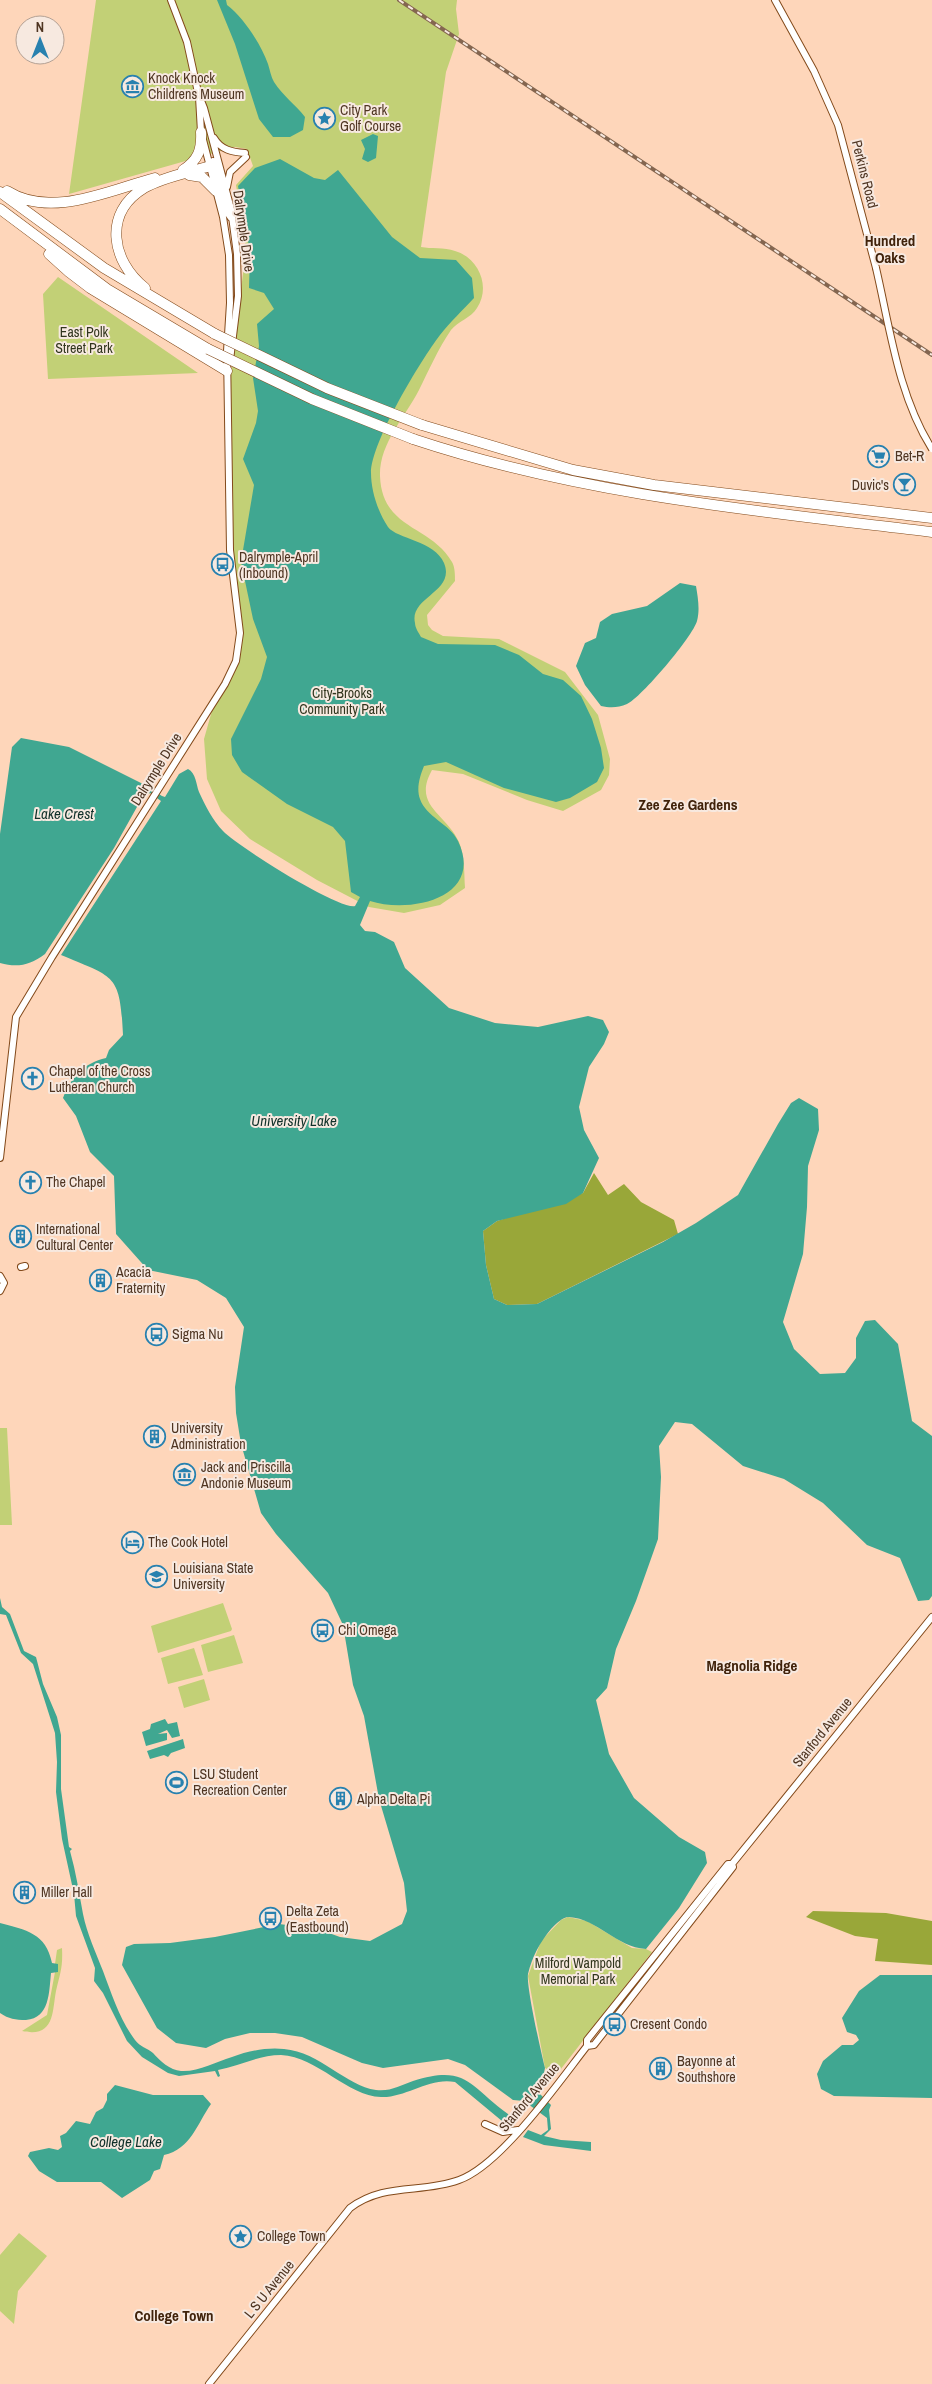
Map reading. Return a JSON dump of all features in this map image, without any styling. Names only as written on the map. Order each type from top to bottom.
[{"type":"highway","points":[[182,173],[199,156],[205,132]]},
{"type":"highway","points":[[181,316],[131,276],[122,263],[116,240],[119,221],[131,199],[150,185],[210,163]]},
{"type":"highway","points":[[0,186],[27,200],[59,203],[182,173],[200,176],[221,191]]},
{"type":"highway","points":[[0,192],[97,264],[181,316],[309,381],[422,425],[573,470],[636,482],[789,503],[932,516]]},
{"type":"highway","points":[[0,209],[107,288],[208,348],[312,399],[413,438],[448,450],[545,476],[665,500],[932,532]]},
{"type":"highway","points":[[40,240],[48,253],[80,281],[139,319],[227,371]]},
{"type":"street","name":"Dalrymple Drive","points":[[171,0],[187,42],[199,97],[210,163],[232,219],[237,254],[238,286],[232,352],[227,371]]},
{"type":"street","name":"Perkins Road","points":[[775,0],[814,71],[838,125],[876,268],[906,392],[917,421],[932,449]]},
{"type":"street","name":"Dalrymple Drive","points":[[0,1158],[16,1017],[28,994],[225,684],[236,661],[240,628],[230,550],[227,371],[230,303],[229,255],[221,191],[205,132]]},
{"type":"street","points":[[205,132],[224,149],[245,155],[230,172],[221,191]]},
{"type":"street","points":[[210,163],[226,211],[232,219]]},
{"type":"street","points":[[0,1276],[4,1284],[0,1291]]},
{"type":"street","name":"Stanford Avenue","points":[[489,2164],[535,2111],[587,2046],[594,2045],[733,1867],[732,1864],[932,1617]]},
{"type":"street","points":[[485,2124],[503,2132],[518,2130]]},
{"type":"street","name":"L S U Avenue","points":[[209,2384],[350,2208],[364,2199],[385,2191],[455,2181],[489,2164]]},
{"type":"green space","name":"City-Brooks Community Park","points":[[96,0],[457,0],[456,9],[459,34],[446,72],[421,247],[455,251],[471,260],[480,274],[483,291],[477,308],[454,327],[446,337],[419,390],[388,442],[381,464],[380,476],[383,494],[389,507],[398,517],[443,550],[453,564],[455,581],[427,615],[428,625],[432,630],[443,636],[499,639],[565,672],[598,715],[610,759],[609,775],[601,790],[563,811],[527,800],[463,774],[432,770],[427,782],[426,792],[428,801],[459,842],[464,871],[465,888],[440,905],[404,913],[369,907],[317,880],[250,839],[221,811],[207,779],[204,739],[215,700],[234,666],[239,644],[232,572],[228,401],[246,248],[236,185],[253,166],[247,149],[235,147],[69,194]]},
{"type":"green space","name":"East Polk Street Park","points":[[58,277],[198,373],[48,379],[43,294]]},
{"type":"green space","points":[[594,1173],[608,1195],[624,1184],[641,1202],[674,1220],[678,1234],[537,1304],[507,1305],[494,1299],[486,1265],[483,1231],[497,1221],[583,1193]]},
{"type":"green space","points":[[0,1428],[7,1428],[12,1525],[0,1525]]},
{"type":"green space","points":[[223,1603],[232,1629],[231,1631],[158,1653],[151,1626]]},
{"type":"green space","points":[[234,1635],[243,1663],[208,1672],[201,1645]]},
{"type":"green space","points":[[194,1648],[203,1675],[168,1684],[161,1658]]},
{"type":"green space","points":[[204,1679],[210,1700],[184,1708],[178,1687]]},
{"type":"green space","points":[[813,1911],[886,1913],[932,1921],[932,1965],[875,1961],[878,1939],[855,1936],[806,1917]]},
{"type":"green space","name":"Milford Wampold Memorial Park","points":[[568,1917],[587,1921],[632,1948],[646,1949],[652,1952],[557,2074],[545,2068],[528,1976],[541,1941],[561,1920]]},
{"type":"green space","points":[[62,1948],[61,1970],[50,2021],[41,2031],[22,2031],[47,2015],[55,1972],[58,1972],[58,1965],[55,1964],[57,1950]]},
{"type":"green space","points":[[19,2233],[47,2256],[18,2291],[14,2324],[0,2311],[0,2255]]},
{"type":"water","points":[[217,0],[226,0],[227,5],[239,16],[251,32],[265,56],[274,82],[305,117],[303,130],[290,137],[273,137],[259,119],[235,44]]},
{"type":"water","points":[[373,134],[378,136],[376,158],[368,162],[362,159],[365,149],[361,140]]},
{"type":"water","name":"University Lake","points":[[280,159],[314,178],[325,180],[338,170],[392,237],[420,258],[456,260],[472,278],[474,298],[440,335],[410,381],[388,422],[373,459],[371,480],[374,494],[378,508],[388,527],[399,535],[433,550],[444,563],[446,573],[444,581],[425,600],[415,614],[416,627],[421,637],[438,644],[495,645],[519,655],[543,674],[563,680],[581,696],[592,719],[601,748],[604,768],[597,782],[570,798],[556,802],[504,788],[446,762],[424,766],[418,786],[420,799],[427,811],[450,830],[458,841],[464,860],[461,876],[453,888],[439,897],[423,903],[404,905],[370,901],[360,925],[365,931],[375,932],[394,942],[405,968],[449,1008],[495,1023],[538,1027],[588,1016],[603,1020],[609,1032],[604,1044],[589,1067],[579,1107],[584,1130],[599,1158],[583,1193],[566,1204],[497,1221],[483,1231],[486,1265],[494,1299],[507,1305],[537,1304],[663,1242],[696,1223],[738,1195],[791,1103],[799,1098],[818,1109],[819,1130],[808,1166],[803,1254],[783,1322],[794,1349],[820,1374],[845,1373],[856,1358],[856,1338],[865,1321],[875,1320],[898,1344],[912,1421],[932,1436],[932,1596],[929,1600],[918,1601],[900,1558],[867,1545],[823,1503],[784,1479],[743,1466],[692,1424],[675,1422],[659,1446],[661,1477],[658,1539],[636,1601],[616,1649],[607,1688],[596,1700],[609,1754],[634,1798],[679,1837],[705,1852],[707,1863],[679,1908],[646,1949],[625,1943],[579,1919],[566,1917],[551,1929],[534,1956],[528,1974],[528,1981],[545,2068],[543,2078],[534,2088],[551,2105],[549,2110],[551,2129],[544,2136],[561,2140],[591,2142],[591,2151],[544,2145],[523,2137],[528,2130],[541,2135],[548,2130],[547,2118],[524,2101],[513,2100],[465,2065],[448,2059],[383,2068],[362,2063],[302,2037],[275,2033],[250,2033],[225,2039],[206,2048],[176,2043],[157,2028],[122,1965],[126,1947],[134,1944],[170,1943],[215,1937],[279,1924],[318,1929],[340,1937],[370,1941],[402,1924],[407,1911],[404,1883],[379,1799],[364,1716],[353,1685],[343,1625],[328,1593],[276,1534],[261,1513],[241,1444],[236,1413],[235,1387],[244,1327],[226,1298],[197,1280],[148,1270],[116,1234],[114,1176],[90,1152],[76,1116],[63,1098],[74,1077],[91,1063],[106,1058],[109,1050],[123,1035],[120,1000],[111,980],[93,968],[61,955],[161,801],[150,793],[142,798],[114,848],[45,954],[34,961],[24,964],[0,963],[0,834],[12,747],[21,738],[69,747],[165,797],[179,774],[188,769],[194,776],[199,792],[213,818],[219,827],[232,839],[288,876],[345,905],[355,906],[360,897],[351,892],[345,841],[333,827],[287,804],[242,772],[232,755],[231,739],[261,679],[267,657],[253,619],[241,562],[254,485],[243,459],[256,423],[258,411],[253,378],[259,346],[257,324],[274,309],[264,293],[249,288],[250,252],[238,186],[255,168]]},
{"type":"water","points":[[680,583],[696,586],[698,613],[693,629],[666,666],[634,699],[620,706],[601,706],[585,685],[576,666],[585,643],[596,638],[600,622],[612,614],[647,606]]},
{"type":"water","points":[[0,1598],[2,1607],[10,1614],[24,1651],[36,1657],[43,1684],[57,1717],[61,1735],[61,1789],[69,1847],[72,1849],[70,1851],[85,1921],[117,2007],[137,2042],[166,2065],[181,2071],[201,2068],[251,2051],[284,2049],[297,2051],[309,2056],[354,2082],[376,2090],[391,2089],[431,2076],[445,2075],[457,2077],[475,2087],[508,2114],[512,2120],[508,2126],[455,2082],[436,2082],[399,2094],[381,2097],[368,2095],[356,2090],[295,2057],[273,2055],[257,2059],[218,2070],[220,2076],[218,2077],[215,2071],[179,2076],[168,2073],[142,2057],[127,2041],[103,1993],[94,1981],[95,1968],[76,1916],[74,1894],[62,1839],[56,1792],[57,1762],[55,1733],[33,1664],[21,1653],[6,1615],[0,1614]]},
{"type":"water","points":[[165,1719],[168,1724],[177,1722],[180,1736],[172,1738],[167,1730],[158,1734],[167,1733],[167,1740],[146,1746],[142,1732],[150,1729],[151,1724]]},
{"type":"water","points":[[183,1739],[185,1748],[171,1753],[168,1757],[164,1755],[150,1759],[147,1751]]},
{"type":"water","points":[[0,1923],[34,1934],[45,1945],[52,1963],[58,1964],[58,1972],[51,1973],[47,2003],[40,2014],[34,2018],[26,2020],[15,2019],[0,2013]]},
{"type":"water","points":[[880,1975],[932,1975],[932,2098],[834,2096],[821,2089],[817,2074],[823,2061],[842,2045],[853,2045],[859,2040],[856,2035],[847,2032],[842,2018],[859,1991]]},
{"type":"water","name":"College Lake","points":[[115,2085],[153,2095],[203,2095],[211,2104],[187,2142],[173,2152],[164,2155],[160,2169],[154,2171],[150,2180],[122,2198],[101,2182],[57,2182],[39,2171],[28,2156],[30,2152],[49,2148],[58,2150],[62,2147],[60,2136],[66,2133],[76,2121],[90,2124],[96,2112],[103,2108],[107,2100],[107,2094]]},
{"type":"railway","points":[[399,0],[932,355]]},
{"type":"place","name":"Knock Knock Childrens Museum","points":[[132,86]]},
{"type":"place","name":"City Park Golf Course","points":[[324,118]]},
{"type":"place","name":"Bet-R","points":[[879,456]]},
{"type":"place","name":"Duvic's","points":[[905,485]]},
{"type":"place","name":"Dalrymple-April (Inbound)","points":[[223,565]]},
{"type":"place","name":"Chapel of the Cross Lutheran Church","points":[[33,1079]]},
{"type":"place","name":"The Chapel","points":[[30,1182]]},
{"type":"place","name":"International Cultural Center","points":[[20,1237]]},
{"type":"place","name":"Acacia Fraternity","points":[[100,1280]]},
{"type":"place","name":"Sigma Nu","points":[[156,1334]]},
{"type":"place","name":"University Administration","points":[[155,1436]]},
{"type":"place","name":"Jack and Priscilla Andonie Museum","points":[[185,1475]]},
{"type":"place","name":"The Cook Hotel","points":[[132,1542]]},
{"type":"place","name":"Louisiana State University","points":[[157,1576]]},
{"type":"place","name":"Chi Omega","points":[[322,1630]]},
{"type":"place","name":"LSU Student Recreation Center","points":[[177,1782]]},
{"type":"place","name":"Alpha Delta Pi","points":[[341,1799]]},
{"type":"place","name":"Miller Hall","points":[[25,1892]]},
{"type":"place","name":"Delta Zeta (Eastbound)","points":[[270,1919]]},
{"type":"place","name":"Cresent Condo","points":[[614,2024]]},
{"type":"place","name":"Bayonne at Southshore","points":[[661,2069]]},
{"type":"place","name":"College Town","points":[[241,2236]]},
{"type":"district","name":"Hundred Oaks","points":[[890,248]]},
{"type":"district","name":"Zee Zee Gardens","points":[[688,804]]},
{"type":"district","name":"Magnolia Ridge","points":[[752,1665]]},
{"type":"district","name":"College Town","points":[[174,2315]]},
{"type":"water label","name":"Lake Crest","points":[[64,813]]}]
